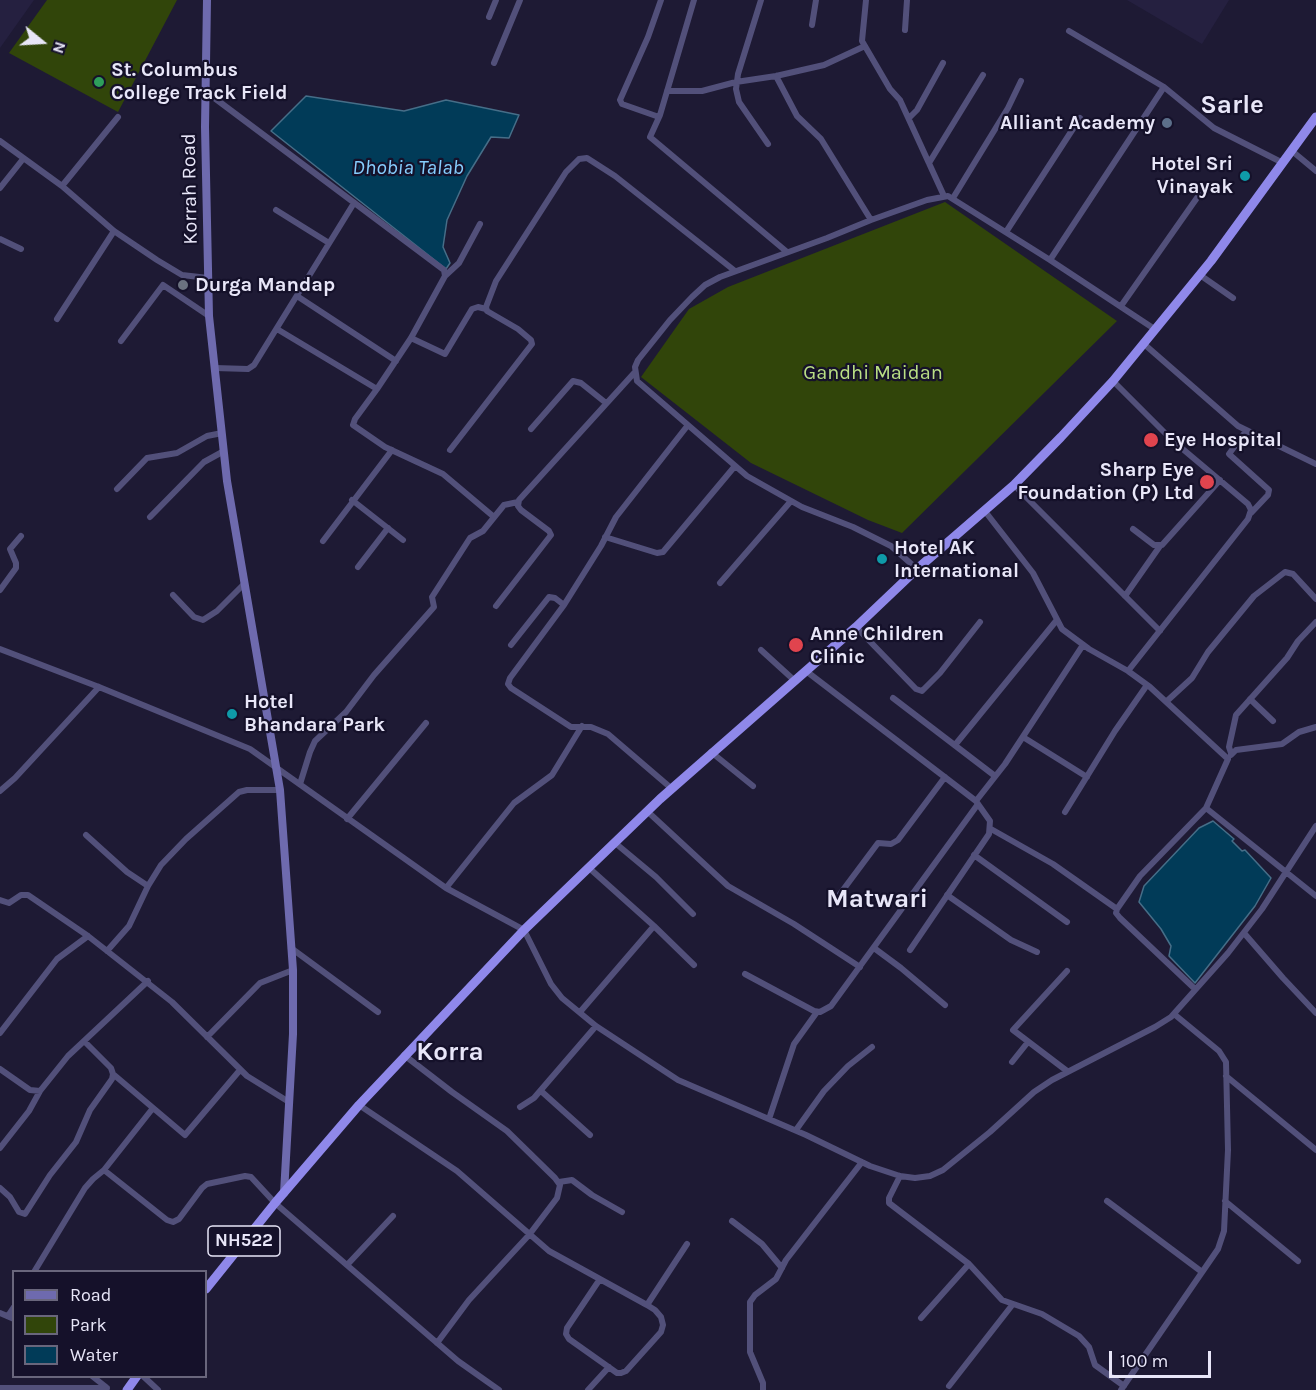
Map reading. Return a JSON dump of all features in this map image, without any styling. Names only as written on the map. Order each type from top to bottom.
[{"type":"highway","name":"NH522","points":[[207,1288],[284,1192],[359,1105],[524,930],[671,788],[795,681],[917,569],[1014,485],[1061,437],[1113,381],[1200,275],[1316,117]]},
{"type":"highway","points":[[127,1390],[136,1378]]},
{"type":"main road","name":"Korrah Road","points":[[207,0],[205,91],[209,316],[224,451],[244,584],[280,790],[293,970],[293,1034],[284,1192]]},
{"type":"street","points":[[489,17],[496,0]]},
{"type":"street","points":[[494,63],[520,0]]},
{"type":"street","points":[[659,117],[622,104],[620,100],[648,37],[661,0]]},
{"type":"street","points":[[694,0],[659,117],[650,137],[787,252]]},
{"type":"street","points":[[761,0],[736,82],[739,102],[768,144]]},
{"type":"street","points":[[812,25],[816,0]]},
{"type":"street","points":[[866,0],[862,41],[890,89],[900,100],[944,196]]},
{"type":"street","points":[[905,30],[907,0]]},
{"type":"street","points":[[1069,31],[1164,87],[1214,128],[1283,163]]},
{"type":"street","points":[[667,91],[702,91],[736,82],[776,76],[824,65],[865,46]]},
{"type":"street","points":[[909,118],[917,110],[943,63]]},
{"type":"street","points":[[929,163],[983,75]]},
{"type":"street","points":[[776,76],[797,116],[821,139],[871,220]]},
{"type":"street","points":[[953,198],[1008,108],[1021,81]]},
{"type":"street","points":[[1050,260],[1164,87]]},
{"type":"street","points":[[205,91],[443,269],[445,276]]},
{"type":"street","points":[[62,186],[118,117]]},
{"type":"street","points":[[1006,232],[1080,118]]},
{"type":"street","points":[[0,141],[62,186],[114,231],[182,275],[208,278]]},
{"type":"street","points":[[1292,151],[1316,171]]},
{"type":"street","points":[[486,309],[496,281],[566,172],[583,158],[591,160],[615,176],[735,271]]},
{"type":"street","points":[[0,188],[23,159]]},
{"type":"street","points":[[1121,306],[1199,195]]},
{"type":"street","points":[[917,569],[891,546],[853,527],[802,507],[747,476],[641,386],[635,372],[638,360],[692,297],[705,285],[735,271],[819,242],[871,220],[944,196],[953,198],[1156,330]]},
{"type":"street","points":[[214,368],[251,367],[277,329],[354,203]]},
{"type":"street","points":[[276,210],[330,243]]},
{"type":"street","points":[[480,224],[459,263],[445,276],[411,338],[353,424],[392,450],[443,474],[494,517]]},
{"type":"street","points":[[57,319],[114,231]]},
{"type":"street","points":[[0,239],[21,249]]},
{"type":"street","points":[[1200,275],[1233,298]]},
{"type":"street","points":[[121,341],[164,285],[209,316]]},
{"type":"street","points":[[297,296],[396,361]]},
{"type":"street","points":[[411,338],[445,354],[472,309],[478,307],[486,309],[531,340],[532,344],[450,450]]},
{"type":"street","points":[[277,329],[377,389]]},
{"type":"street","points":[[1144,344],[1246,431],[1316,464]]},
{"type":"street","points":[[300,783],[315,741],[346,712],[374,675],[434,607],[432,597],[470,538],[483,531],[504,505],[518,502],[635,372]]},
{"type":"street","points":[[531,429],[573,381],[581,383],[606,404]]},
{"type":"street","points":[[1113,381],[1172,440],[1248,504],[1251,513]]},
{"type":"street","points":[[671,788],[608,734],[596,728],[568,725],[508,684],[510,678],[564,605],[616,517],[688,425]]},
{"type":"street","points":[[1128,671],[1251,513],[1268,495],[1269,490],[1229,454],[1246,431]]},
{"type":"street","points":[[117,489],[147,458],[182,452],[207,436],[222,433]]},
{"type":"street","points":[[323,541],[392,450]]},
{"type":"street","points":[[150,517],[204,462],[224,451]]},
{"type":"street","points":[[605,537],[657,553],[665,551],[735,465]]},
{"type":"street","points":[[1125,596],[1160,546],[1220,480]]},
{"type":"street","points":[[1014,485],[1160,631]]},
{"type":"street","points":[[352,501],[403,540]]},
{"type":"street","points":[[720,583],[791,501]]},
{"type":"street","points":[[496,606],[551,535],[521,510],[518,502]]},
{"type":"street","points":[[984,510],[1033,573],[1062,629],[1083,645],[1128,671],[1147,685],[1230,756]]},
{"type":"street","points":[[358,567],[388,528]]},
{"type":"street","points":[[1133,529],[1151,543],[1160,546]]},
{"type":"street","points":[[0,590],[16,568],[16,562],[10,549],[21,536]]},
{"type":"street","points":[[1167,701],[1192,678],[1208,652],[1262,589],[1285,572],[1289,572],[1316,599]]},
{"type":"street","points":[[173,595],[194,617],[203,620],[217,611],[244,584]]},
{"type":"street","points":[[1310,592],[1316,585]]},
{"type":"street","points":[[511,645],[549,597],[555,598],[564,605]]},
{"type":"street","points":[[955,745],[1056,621]]},
{"type":"street","points":[[856,627],[916,688],[922,691],[940,673],[980,622]]},
{"type":"street","points":[[1230,756],[1229,747],[1236,715],[1316,622]]},
{"type":"street","points":[[769,1119],[794,1044],[817,1012],[831,1006],[838,999],[1023,737],[1083,645]]},
{"type":"street","points":[[0,649],[240,743],[275,765],[446,888],[524,930],[551,984],[562,998],[596,1026],[678,1080],[796,1130],[862,1162],[900,1176],[915,1178],[930,1176],[943,1170],[1034,1092],[1066,1071],[1146,1032],[1174,1014],[1244,933],[1287,873],[1316,826]]},
{"type":"street","points":[[761,650],[795,681]]},
{"type":"street","points":[[806,670],[977,802],[990,821],[990,829],[974,855],[910,950]]},
{"type":"street","points":[[1065,812],[1115,730],[1147,685]]},
{"type":"street","points":[[0,791],[15,778],[99,687]]},
{"type":"street","points":[[893,698],[995,776]]},
{"type":"street","points":[[1250,699],[1273,721]]},
{"type":"street","points":[[347,819],[426,723]]},
{"type":"street","points":[[446,888],[509,809],[520,798],[552,775],[582,726]]},
{"type":"street","points":[[1195,989],[1120,918],[1116,913],[1117,909],[1140,876],[1206,808],[1230,756],[1236,750],[1282,744],[1299,732],[1316,727]]},
{"type":"street","points":[[1023,737],[1086,777]]},
{"type":"street","points":[[711,752],[753,786]]},
{"type":"street","points":[[834,902],[878,843],[891,844],[898,840],[945,777]]},
{"type":"street","points":[[108,951],[129,926],[148,886],[170,855],[230,798],[247,790],[280,790]]},
{"type":"street","points":[[1206,808],[1316,896]]},
{"type":"street","points":[[646,811],[728,886],[794,924],[860,967]]},
{"type":"street","points":[[990,829],[1047,861],[1117,909]]},
{"type":"street","points":[[86,836],[148,886]]},
{"type":"street","points":[[614,841],[656,877],[693,914]]},
{"type":"street","points":[[974,855],[1067,922]]},
{"type":"street","points":[[588,867],[694,965]]},
{"type":"street","points":[[0,900],[9,903],[21,895],[28,895],[88,936],[148,981],[240,1070],[256,1083],[289,1102]]},
{"type":"street","points":[[947,895],[1011,940],[1037,952]]},
{"type":"street","points":[[580,1012],[654,926]]},
{"type":"street","points":[[1244,933],[1282,978],[1316,1013]]},
{"type":"street","points":[[0,1033],[57,959],[88,936]]},
{"type":"street","points":[[291,948],[378,1012]]},
{"type":"street","points":[[873,948],[892,960],[945,1005]]},
{"type":"street","points":[[207,1037],[260,983],[293,970]]},
{"type":"street","points":[[1066,1071],[1013,1030],[1067,971]]},
{"type":"street","points":[[745,974],[817,1012]]},
{"type":"street","points":[[0,1148],[30,1111],[40,1091],[68,1056],[148,981]]},
{"type":"street","points":[[900,1176],[889,1198],[889,1203],[969,1264],[999,1298],[1042,1314],[1079,1336],[1089,1347],[1095,1365],[1122,1388],[1221,1242],[1226,1221],[1228,1149],[1226,1062],[1219,1051],[1174,1014]]},
{"type":"street","points":[[520,1107],[540,1091],[596,1026]]},
{"type":"street","points":[[85,1042],[111,1068],[113,1074],[185,1135],[240,1070]]},
{"type":"street","points":[[1012,1062],[1028,1042]]},
{"type":"street","points":[[796,1130],[824,1091],[848,1066],[872,1047]]},
{"type":"street","points":[[404,1055],[507,1131],[559,1182],[560,1189],[557,1198],[530,1235],[469,1300],[437,1343]]},
{"type":"street","points":[[0,1071],[30,1090],[40,1091]]},
{"type":"street","points":[[0,1188],[10,1197],[19,1212],[25,1214],[50,1175],[72,1148],[90,1110],[112,1079],[113,1074]]},
{"type":"street","points":[[1226,1076],[1316,1150]]},
{"type":"street","points":[[540,1091],[590,1135]]},
{"type":"street","points":[[359,1105],[457,1172],[549,1251],[600,1279],[646,1305],[661,1317],[663,1325],[661,1332],[626,1371],[617,1373],[569,1339],[566,1334],[567,1328],[600,1279]]},
{"type":"street","points":[[35,1270],[86,1188],[104,1170],[153,1108]]},
{"type":"street","points":[[763,1390],[763,1383],[750,1352],[750,1302],[776,1279],[862,1162]]},
{"type":"street","points":[[104,1170],[167,1220],[173,1222],[179,1219],[207,1184],[245,1176],[250,1178],[275,1203],[437,1343],[500,1390]]},
{"type":"street","points":[[559,1182],[572,1180],[592,1195],[622,1212]]},
{"type":"street","points":[[1225,1201],[1298,1261]]},
{"type":"street","points":[[1107,1202],[1202,1272]]},
{"type":"street","points":[[347,1265],[393,1216]]},
{"type":"street","points":[[732,1221],[762,1244],[782,1268]]},
{"type":"street","points":[[646,1305],[687,1244]]},
{"type":"street","points":[[921,1318],[969,1264]]},
{"type":"street","points":[[949,1386],[1013,1304]]},
{"type":"street","points":[[0,1313],[11,1318]]},
{"type":"street","points":[[588,1390],[609,1367]]},
{"type":"street","points":[[93,1378],[108,1389]]},
{"type":"street","points":[[144,1378],[159,1390]]},
{"type":"street","points":[[484,1390],[486,1381]]},
{"type":"street","points":[[0,1388],[108,1389]]},
{"type":"shaded area","points":[[0,0],[34,0],[0,48]]},
{"type":"shaded area","points":[[1127,0],[1229,0],[1202,44]]},
{"type":"green space","name":"St. Columbus College Track Field","points":[[47,0],[177,0],[118,112],[9,53]]},
{"type":"green space","name":"Gandhi Maidan","points":[[945,202],[1117,321],[902,533],[868,520],[751,463],[641,377],[689,309],[728,287]]},
{"type":"water","name":"Dhobia Talab","points":[[306,96],[404,111],[446,100],[519,115],[509,138],[491,137],[467,176],[447,220],[443,247],[450,263],[446,269],[271,131]]},
{"type":"water","points":[[1213,821],[1234,839],[1232,841],[1242,851],[1245,850],[1271,878],[1255,906],[1195,983],[1169,956],[1171,946],[1161,929],[1139,902],[1144,886],[1199,828]]},
{"type":"place","name":"St. Columbus College Track Field","points":[[99,82]]},
{"type":"place","name":"Alliant Academy","points":[[1167,123]]},
{"type":"place","name":"Hotel Sri Vinayak","points":[[1245,176]]},
{"type":"place","name":"Durga Mandap","points":[[183,285]]},
{"type":"place","name":"Eye Hospital","points":[[1151,440]]},
{"type":"place","name":"Sharp Eye Foundation (P) Ltd","points":[[1207,482]]},
{"type":"place","name":"Hotel AK International","points":[[882,559]]},
{"type":"place","name":"Anne Children Clinic","points":[[796,645]]},
{"type":"place","name":"Hotel Bhandara Park","points":[[232,714]]},
{"type":"district","name":"Sarle","points":[[1232,106]]},
{"type":"district","name":"Matwari","points":[[877,900]]},
{"type":"district","name":"Korra","points":[[450,1053]]}]
